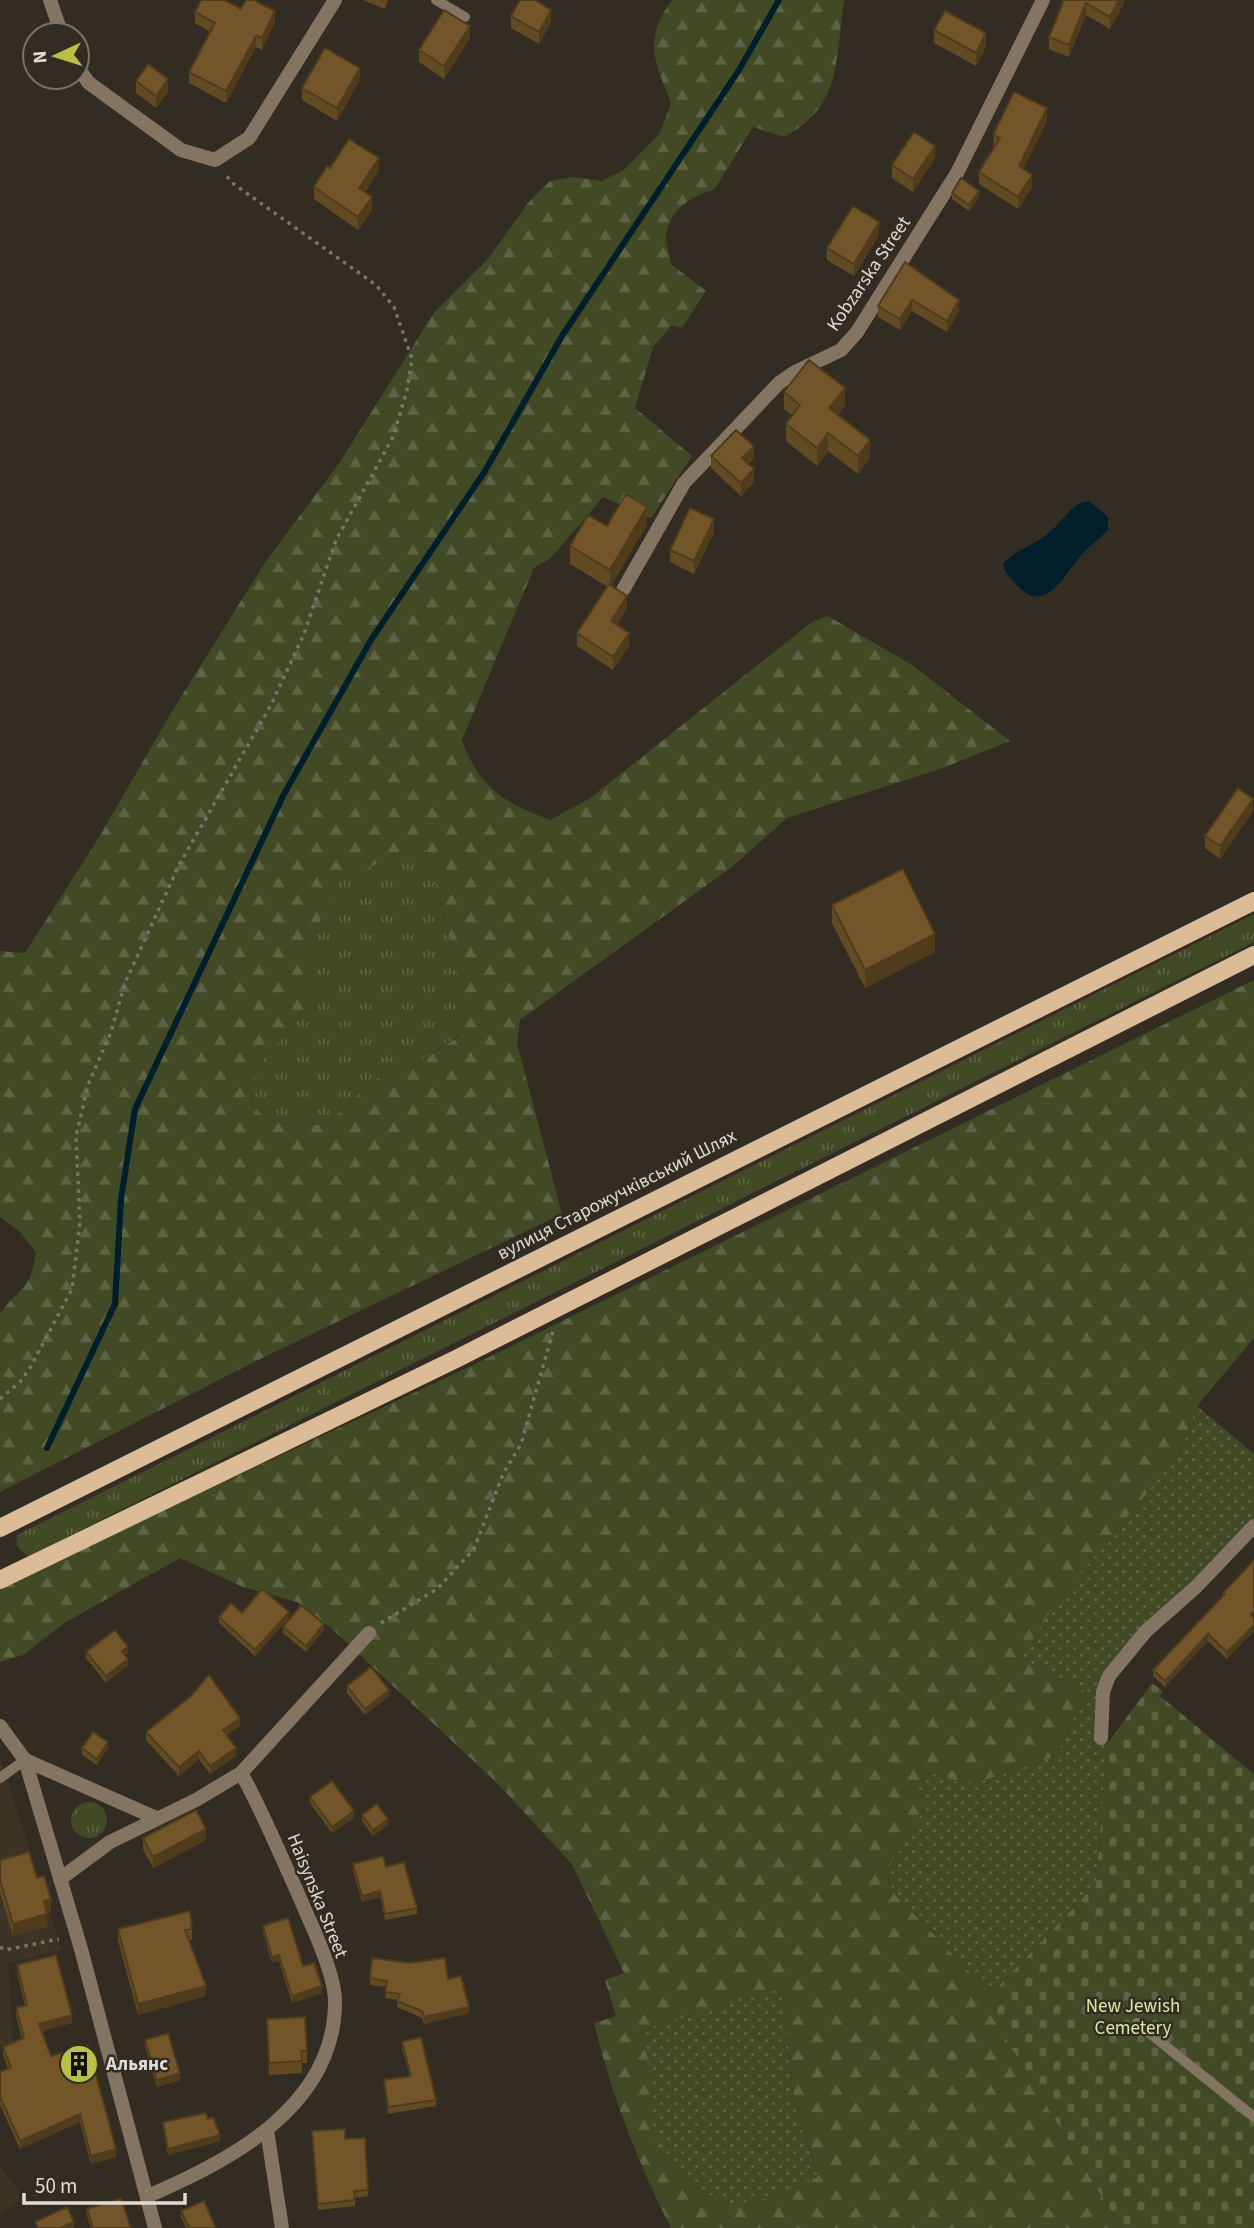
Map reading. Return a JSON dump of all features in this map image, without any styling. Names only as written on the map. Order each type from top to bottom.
[{"type":"main road","name":"вулиця Старожучківський Шлях","points":[[0,1528],[1254,901]]},
{"type":"main road","points":[[0,1580],[559,1306],[1254,955]]},
{"type":"street","points":[[50,0],[57,21]]},
{"type":"street","points":[[91,84],[181,150],[215,160],[249,138],[335,0]]},
{"type":"street","name":"Kobzarska Street","points":[[623,590],[684,483],[779,383],[795,372],[841,350],[857,332],[957,173],[1043,0]]},
{"type":"street","points":[[1101,1738],[1103,1692],[1109,1676],[1146,1631],[1196,1587],[1254,1526]]},
{"type":"street","points":[[60,1879],[103,1847],[156,1818],[197,1800],[242,1773],[369,1633]]},
{"type":"street","points":[[0,1726],[24,1760],[60,1879],[155,2228]]},
{"type":"street","points":[[24,1760],[156,1818]]},
{"type":"street","name":"Haisynska Street","points":[[148,2196],[206,2170],[259,2138],[305,2088],[321,2063],[335,1997],[320,1944],[242,1773]]},
{"type":"street","points":[[267,2130],[282,2228]]},
{"type":"lane","points":[[436,0],[465,17]]},
{"type":"lane","points":[[0,1778],[24,1760]]},
{"type":"lane","points":[[1137,2023],[1254,2117]]},
{"type":"path","points":[[0,1399],[20,1382],[30,1368],[72,1289],[80,1222],[76,1136],[88,1085],[111,1032],[125,984],[179,865],[271,705],[304,634],[336,540],[393,437],[407,390],[412,359],[403,327],[394,307],[376,285],[231,182],[215,160]]},
{"type":"path","points":[[369,1633],[437,1589],[474,1549],[503,1474],[521,1444],[559,1306]]},
{"type":"path","points":[[0,1947],[5,1950],[45,1940]]},
{"type":"shaded area","points":[[0,1759],[62,1950],[8,1963],[13,2044],[0,2049]]},
{"type":"shaded area","points":[[0,2167],[19,2191],[18,2202],[0,2213]]},
{"type":"green space","points":[[672,0],[844,0],[833,79],[817,111],[803,125],[784,137],[753,127],[714,190],[698,195],[683,205],[668,226],[666,238],[671,264],[706,291],[682,328],[672,325],[653,347],[635,408],[692,456],[651,518],[603,497],[551,558],[534,568],[462,740],[469,757],[476,770],[495,792],[519,807],[550,820],[589,799],[812,622],[828,616],[912,665],[1010,741],[943,768],[787,818],[732,867],[520,1020],[517,1043],[562,1214],[256,1361],[0,1492],[0,1314],[28,1281],[36,1252],[19,1231],[0,1217],[0,951],[25,953],[98,839],[171,713],[266,561],[340,462],[433,314],[488,259],[527,204],[550,181],[573,177],[601,181],[624,170],[660,133],[671,103],[654,50],[657,27]],"holes":[[[410,847],[426,850],[445,919],[454,965],[458,988],[459,1036],[416,1065],[387,1073],[373,1081],[327,1124],[295,1126],[267,1119],[254,1107],[250,1090],[261,1063],[299,1017],[311,995],[309,944],[337,884]]]},
{"type":"green space","points":[[410,847],[426,850],[445,918],[458,988],[459,1035],[416,1065],[387,1073],[373,1081],[327,1124],[295,1126],[267,1119],[254,1107],[250,1090],[260,1063],[299,1017],[311,995],[309,944],[337,883]]},
{"type":"green space","points":[[1254,914],[1254,942],[29,1556],[18,1548],[17,1535]]},
{"type":"green space","points":[[1254,980],[1254,1338],[1197,1406],[1179,1454],[1021,1658],[1086,1692],[1060,1748],[1051,1758],[979,1782],[959,1782],[933,1773],[923,1779],[918,1790],[925,1810],[886,1872],[894,1893],[991,1994],[991,2014],[1121,2228],[671,2228],[647,2179],[627,2128],[594,2023],[616,2016],[605,1980],[624,1973],[572,1864],[497,1783],[332,1629],[297,1602],[243,1587],[180,1558],[66,1622],[23,1655],[0,1662],[0,1589],[12,1581],[469,1367]],"holes":[[[783,1988],[793,2095],[818,2176],[734,2211]]]},
{"type":"green space","points":[[1197,1406],[1254,1454],[1254,1519],[1098,1690],[1096,1744],[1107,1744],[1096,1884],[991,1994],[894,1893],[886,1872],[924,1810],[917,1790],[923,1779],[932,1773],[959,1782],[979,1782],[1051,1758],[1060,1748],[1086,1692],[1021,1658],[1052,1608],[1179,1454]]},
{"type":"green space","name":"New Jewish Cemetery","points":[[1152,1683],[1163,1691],[1160,1696],[1254,1774],[1254,2228],[1121,2228],[991,2014],[991,1994],[1096,1884],[1107,1744]]},
{"type":"green space","points":[[89,1802],[102,1807],[107,1820],[102,1833],[89,1838],[76,1833],[71,1820],[76,1807]]},
{"type":"green space","points":[[783,1988],[793,2095],[818,2177],[734,2211],[683,2176],[654,2136],[645,2029]]},
{"type":"water","points":[[1089,501],[1108,517],[1108,530],[1084,552],[1056,587],[1038,596],[1028,594],[1009,576],[1003,564],[1044,536],[1077,505]]},
{"type":"building","points":[[201,0],[224,0],[241,9],[246,0],[254,0],[275,11],[262,38],[256,36],[226,91],[189,72],[215,23],[195,12]]},
{"type":"building","points":[[520,0],[535,0],[551,10],[539,32],[511,16]]},
{"type":"building","points":[[1064,0],[1119,0],[1110,17],[1086,3],[1069,45],[1049,37]]},
{"type":"building","points":[[444,10],[470,26],[444,66],[419,50]]},
{"type":"building","points":[[945,11],[986,33],[976,53],[934,30]]},
{"type":"building","points":[[325,48],[360,68],[337,108],[302,88]]},
{"type":"building","points":[[148,64],[168,79],[156,96],[136,81]]},
{"type":"building","points":[[1014,92],[1047,108],[1019,166],[1032,175],[1018,197],[979,172],[1000,138],[993,135]]},
{"type":"building","points":[[914,132],[935,146],[913,179],[892,165]]},
{"type":"building","points":[[349,139],[379,158],[359,188],[372,197],[358,217],[314,187]]},
{"type":"building","points":[[961,178],[979,191],[969,205],[952,193]]},
{"type":"building","points":[[853,206],[879,222],[854,264],[827,248]]},
{"type":"building","points":[[905,262],[959,300],[947,321],[912,300],[900,319],[878,306]]},
{"type":"building","points":[[809,360],[845,388],[829,408],[870,440],[858,456],[828,433],[817,448],[786,424],[800,405],[784,392]]},
{"type":"building","points":[[736,430],[754,446],[742,458],[754,469],[741,483],[711,456]]},
{"type":"building","points":[[626,494],[647,507],[610,570],[570,546],[588,515],[607,526]]},
{"type":"building","points":[[690,508],[714,519],[694,561],[670,550]]},
{"type":"building","points":[[609,584],[627,596],[611,621],[629,633],[613,657],[577,633]]},
{"type":"building","points":[[1238,788],[1253,799],[1220,846],[1205,836]]},
{"type":"building","points":[[903,869],[935,934],[865,970],[832,905]]},
{"type":"building","points":[[1254,1560],[1254,1611],[1251,1614],[1254,1625],[1227,1652],[1208,1634],[1165,1681],[1153,1670]]},
{"type":"building","points":[[262,1589],[289,1612],[255,1650],[219,1617],[231,1603],[242,1613]]},
{"type":"building","points":[[301,1605],[324,1624],[306,1646],[283,1627]]},
{"type":"building","points":[[115,1630],[128,1647],[122,1651],[128,1659],[106,1676],[86,1652]]},
{"type":"building","points":[[371,1667],[389,1690],[365,1709],[347,1686]]},
{"type":"building","points":[[209,1675],[240,1718],[223,1730],[236,1748],[210,1766],[199,1751],[179,1767],[146,1732],[191,1696]]},
{"type":"building","points":[[93,1732],[108,1742],[97,1759],[82,1748]]},
{"type":"building","points":[[332,1781],[354,1811],[332,1827],[310,1797]]},
{"type":"building","points":[[377,1804],[388,1819],[373,1830],[362,1815]]},
{"type":"building","points":[[196,1810],[206,1829],[153,1857],[143,1838]]},
{"type":"building","points":[[29,1852],[37,1878],[44,1876],[51,1899],[44,1901],[47,1914],[13,1924],[0,1880],[0,1860]]},
{"type":"building","points":[[383,1856],[386,1867],[404,1862],[417,1908],[385,1914],[380,1891],[362,1896],[353,1864]]},
{"type":"building","points":[[190,1911],[192,1929],[185,1930],[206,1986],[138,2004],[118,1929]]},
{"type":"building","points":[[288,1918],[303,1966],[314,1963],[322,1986],[292,1996],[279,1955],[272,1957],[263,1926]]},
{"type":"building","points":[[56,1955],[72,2015],[39,2024],[51,2056],[88,2045],[116,2149],[91,2156],[80,2114],[20,2141],[0,2097],[0,2072],[11,2068],[3,2047],[24,2038],[16,2008],[27,2005],[17,1965]]},
{"type":"building","points":[[372,1958],[410,1963],[445,1958],[448,1979],[461,1976],[469,2007],[424,2017],[422,2011],[397,2001],[400,1994],[385,1992],[387,1981],[370,1978]]},
{"type":"building","points":[[305,2017],[307,2051],[301,2051],[302,2061],[269,2063],[267,2019]]},
{"type":"building","points":[[168,2033],[180,2073],[157,2080],[145,2040]]},
{"type":"building","points":[[421,2037],[436,2100],[388,2107],[384,2080],[411,2076],[402,2042]]},
{"type":"building","points":[[206,2113],[208,2119],[213,2117],[220,2135],[168,2149],[163,2122]]},
{"type":"building","points":[[345,2129],[345,2139],[365,2138],[368,2190],[354,2191],[355,2200],[318,2204],[312,2131]]},
{"type":"building","points":[[121,2198],[131,2228],[93,2228],[87,2209]]},
{"type":"building","points":[[204,2201],[216,2228],[189,2228],[181,2211]]},
{"type":"building","points":[[67,2207],[74,2222],[60,2228],[38,2228],[35,2222]]},
{"type":"waterway","points":[[47,1448],[115,1304],[121,1199],[135,1109],[284,794],[371,640],[485,471],[562,336],[739,70],[779,0]]},
{"type":"place","name":"Альянс","points":[[79,2064]]}]
